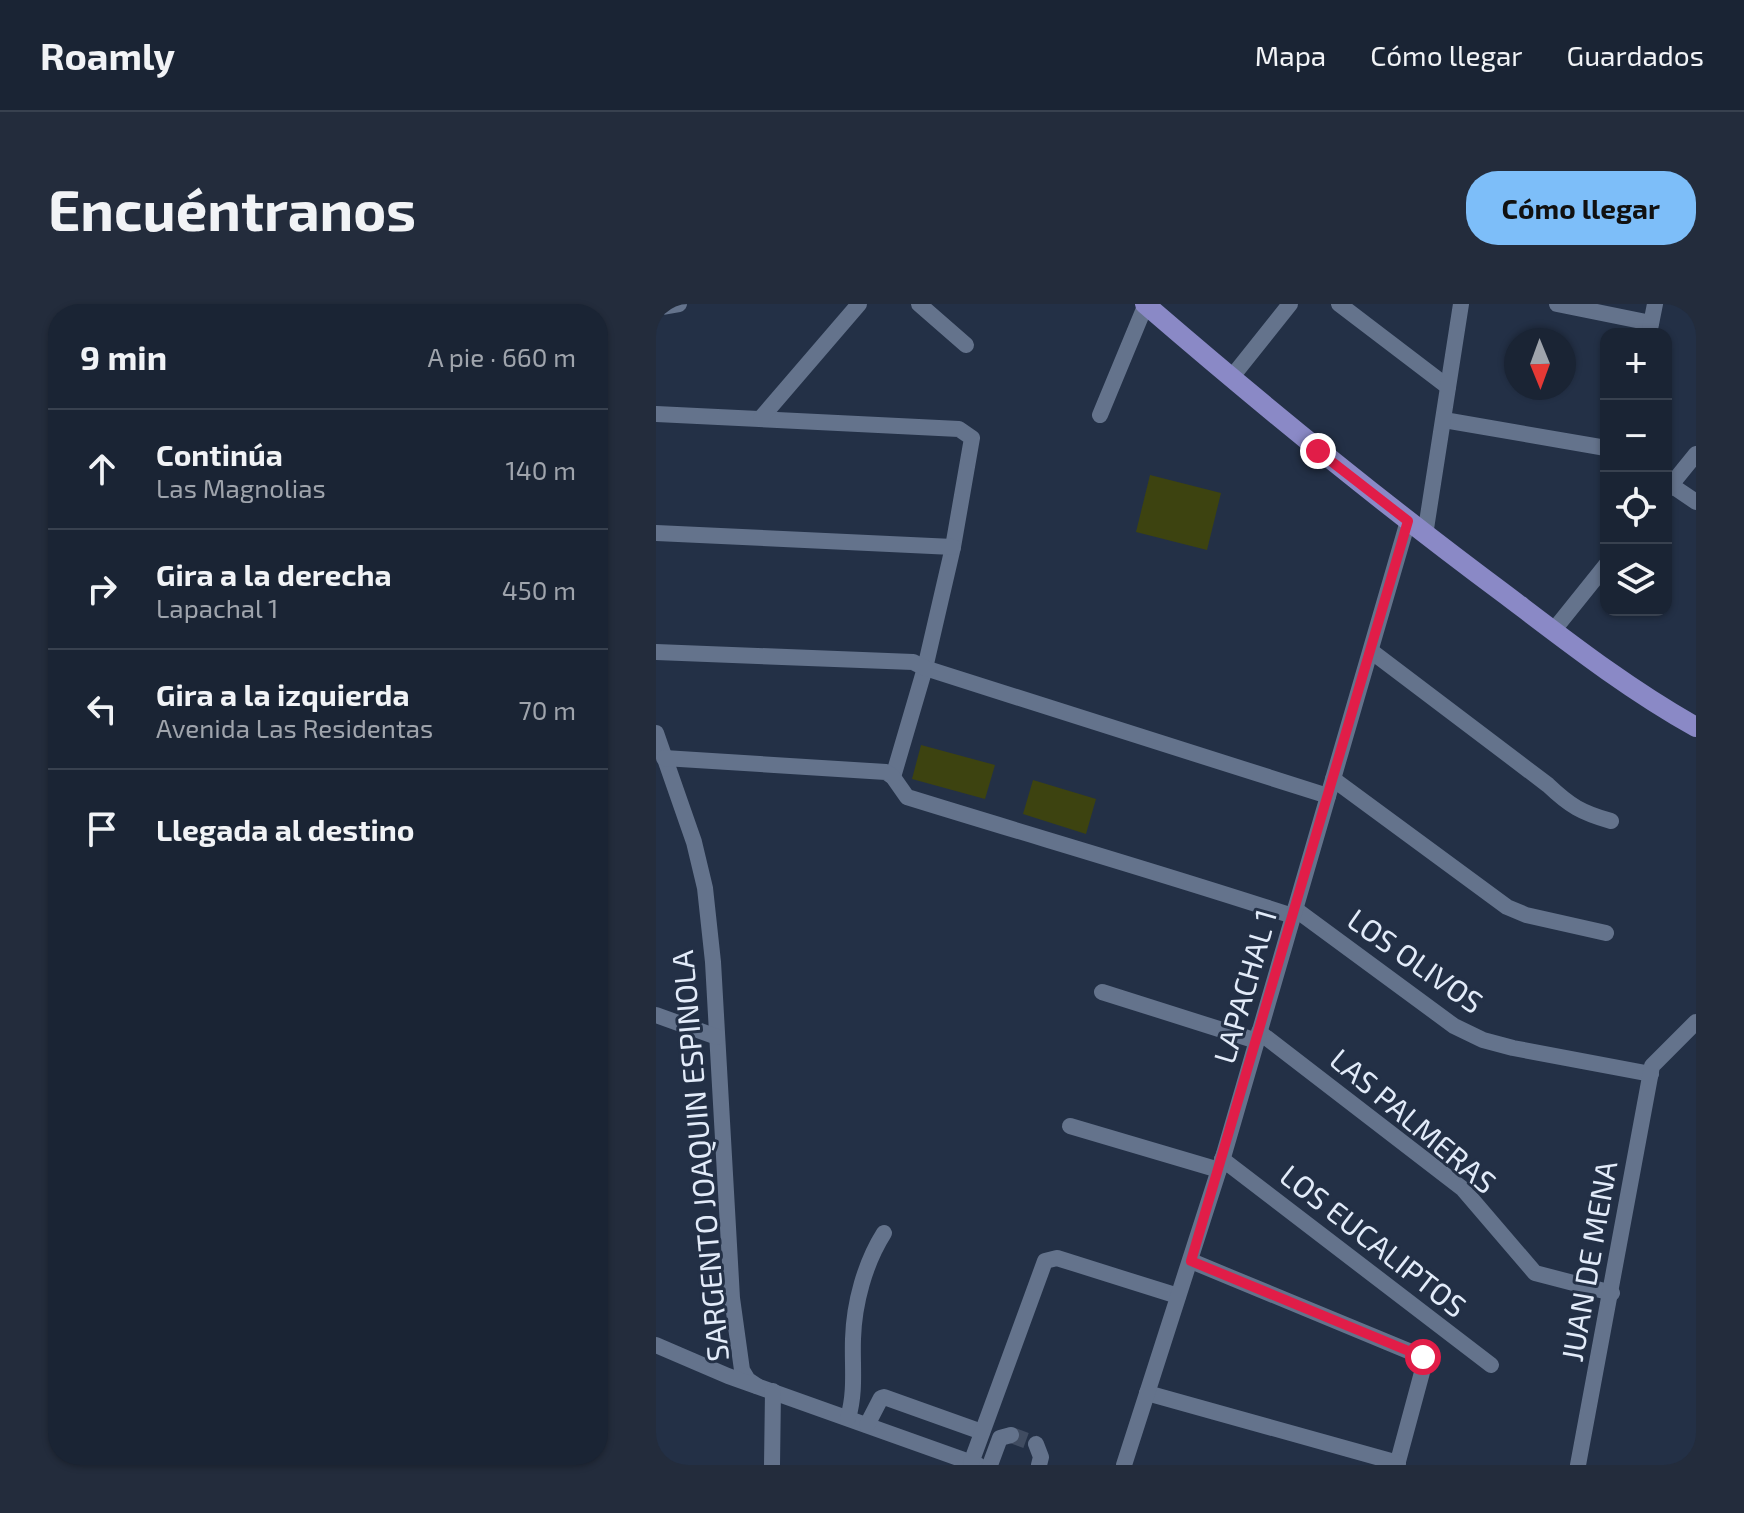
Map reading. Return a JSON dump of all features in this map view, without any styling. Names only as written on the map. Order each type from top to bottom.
[{"type":"main road","points":[[1146,304],[1231,378],[1425,535],[1639,694],[1696,727]]},
{"type":"street","points":[[656,308],[679,304]]},
{"type":"street","points":[[761,418],[859,304]]},
{"type":"street","points":[[919,304],[966,345]]},
{"type":"street","points":[[1100,415],[1146,304]]},
{"type":"street","points":[[1231,378],[1290,304]]},
{"type":"street","points":[[1339,304],[1448,387]]},
{"type":"street","points":[[1425,535],[1461,304]]},
{"type":"street","points":[[1557,304],[1646,328]]},
{"type":"street","points":[[1650,328],[1655,304]]},
{"type":"street","points":[[656,414],[959,429],[969,433],[973,443],[925,668],[893,777],[872,770],[664,758]]},
{"type":"street","points":[[1444,420],[1600,447]]},
{"type":"street","points":[[1672,484],[1696,454]]},
{"type":"street","points":[[1672,490],[1696,502]]},
{"type":"street","name":"LAPACHAL 1","points":[[1124,1465],[1191,1261],[1408,521]]},
{"type":"street","points":[[656,533],[953,547]]},
{"type":"street","points":[[1553,631],[1600,572]]},
{"type":"street","points":[[1371,651],[1548,785],[1569,805],[1611,821]]},
{"type":"street","points":[[656,652],[913,662],[1328,796]]},
{"type":"street","name":"SARGENTO JOAQUIN ESPINOLA","points":[[656,733],[694,842],[705,888],[738,1352],[748,1380],[765,1388]]},
{"type":"street","name":"LOS OLIVOS","points":[[893,777],[907,797],[1294,913],[1454,1026],[1483,1040],[1652,1070]]},
{"type":"street","points":[[1333,779],[1507,907],[1526,915],[1606,933]]},
{"type":"street","points":[[1102,992],[1258,1036]]},
{"type":"street","points":[[656,1015],[717,1037]]},
{"type":"street","points":[[1652,1070],[1696,1022]]},
{"type":"street","name":"LAS PALMERAS","points":[[1258,1036],[1463,1189],[1535,1273],[1612,1293]]},
{"type":"street","name":"JUAN DE MENA","points":[[1578,1465],[1652,1070]]},
{"type":"street","points":[[1070,1126],[1220,1164]]},
{"type":"street","name":"LOS EUCALIPTOS","points":[[1220,1164],[1491,1365]]},
{"type":"street","points":[[848,1418],[855,1385],[852,1341],[855,1311],[871,1258],[884,1233]]},
{"type":"street","points":[[656,1345],[975,1464],[982,1432],[1045,1261],[1057,1258],[1178,1296]]},
{"type":"street","points":[[1147,1393],[1398,1464],[1424,1365],[1423,1357],[1191,1261]]},
{"type":"street","points":[[765,1388],[772,1465]]},
{"type":"street","points":[[867,1425],[884,1397],[982,1432]]},
{"type":"street","points":[[990,1465],[1000,1438],[1011,1435]]},
{"type":"street","points":[[1036,1444],[1041,1457],[1039,1465]]},
{"type":"green space","points":[[1150,475],[1221,493],[1207,550],[1136,532]]},
{"type":"green space","points":[[921,745],[995,765],[985,799],[912,779]]},
{"type":"green space","points":[[1033,780],[1096,799],[1086,834],[1023,814]]},
{"type":"tunnel","points":[[1011,1435],[1036,1444]]},
{"type":"route","points":[[1318,451],[1408,521],[1191,1261],[1423,1357]]}]
